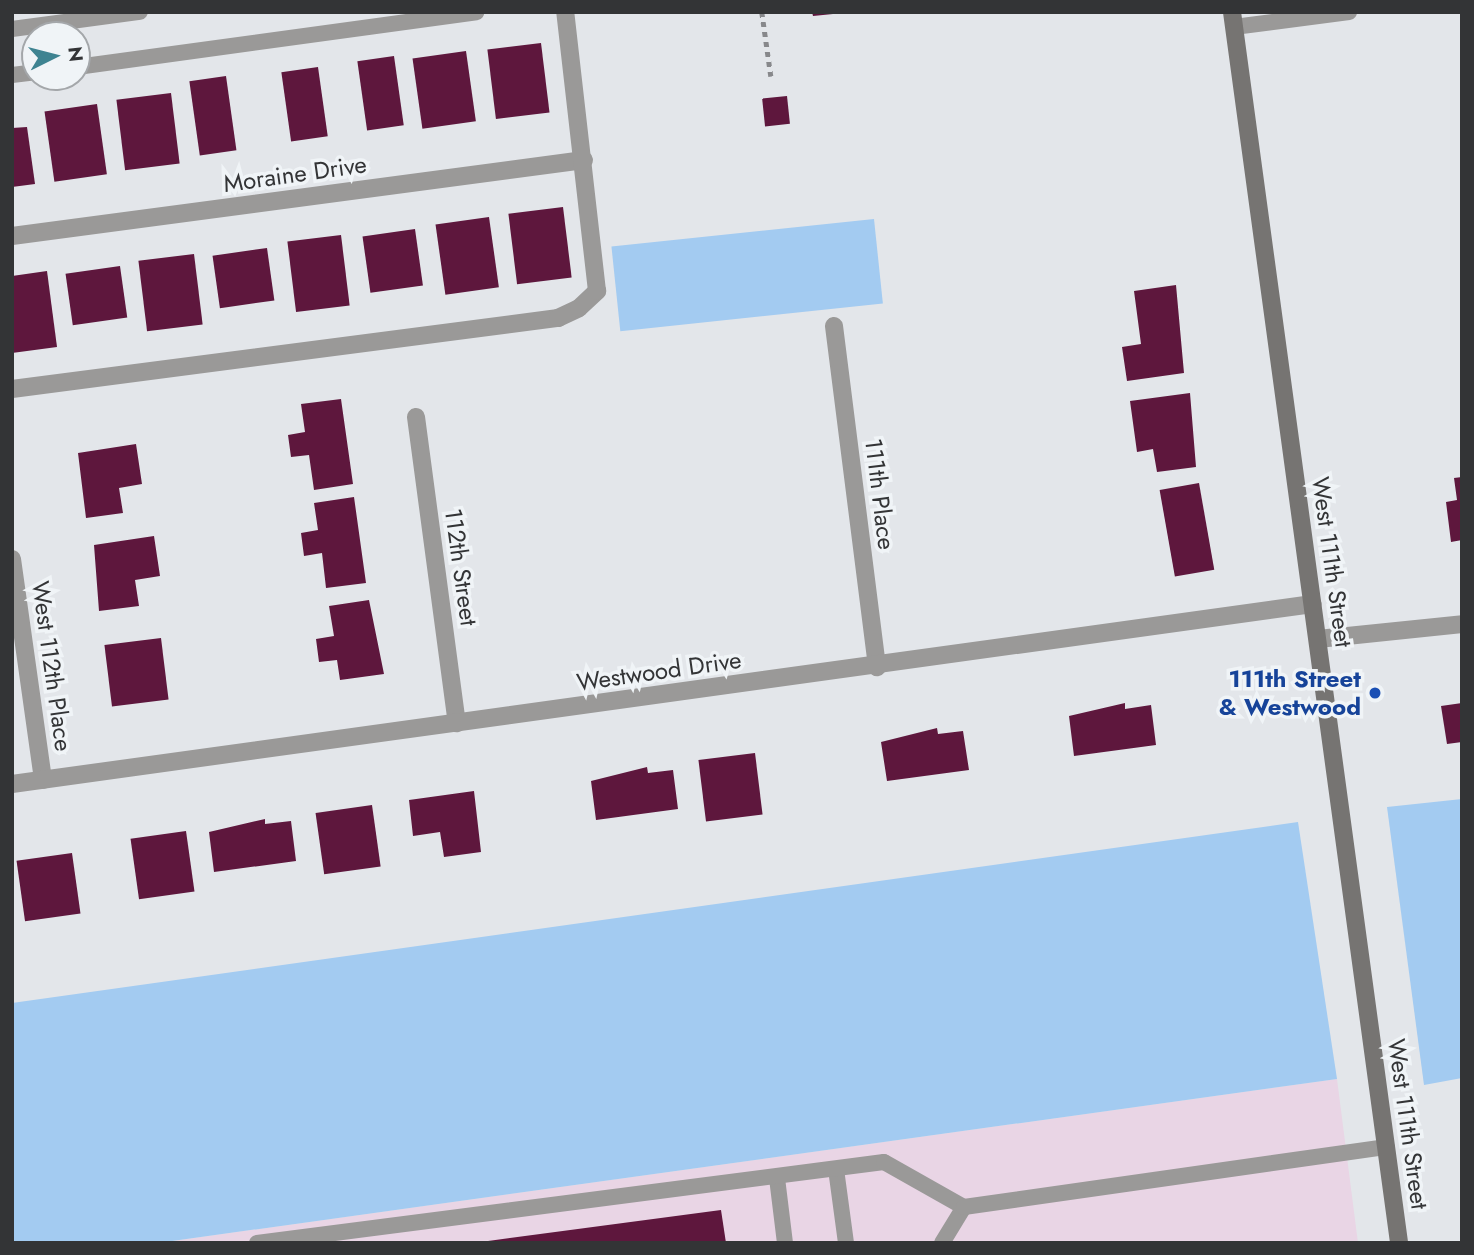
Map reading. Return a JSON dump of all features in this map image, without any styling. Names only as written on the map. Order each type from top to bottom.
[{"type":"main road","name":"West 111th Street","points":[[1233,20],[1399,1243]]},
{"type":"street","points":[[12,389],[558,318],[597,291],[565,12]]},
{"type":"street","name":"Moraine Drive","points":[[12,236],[584,160]]},
{"type":"street","name":"111th Place","points":[[834,326],[877,667]]},
{"type":"street","name":"112th Street","points":[[416,418],[457,723]]},
{"type":"street","name":"West 112th Place","points":[[12,559],[43,780]]},
{"type":"street","name":"Westwood Drive","points":[[12,784],[877,667],[1312,604]]},
{"type":"street","points":[[1318,639],[1462,624]]},
{"type":"lane","points":[[12,29],[140,12]]},
{"type":"lane","points":[[91,65],[476,12]]},
{"type":"lane","points":[[1233,20],[1349,12]]},
{"type":"lane","points":[[257,1243],[884,1163],[964,1207],[1387,1147]]},
{"type":"lane","points":[[836,1169],[846,1243]]},
{"type":"lane","points":[[777,1178],[785,1243]]},
{"type":"lane","points":[[942,1243],[964,1207]]},
{"type":"path","points":[[762,12],[771,76]]},
{"type":"shaded area","points":[[874,219],[883,304],[620,331],[611,247]]},
{"type":"shaded area","points":[[1462,799],[1462,1078],[1424,1085],[1387,807]]},
{"type":"shaded area","points":[[1298,822],[1337,1079],[158,1243],[12,1243],[12,1003]]},
{"type":"shaded area","points":[[1337,1079],[1358,1243],[158,1243]]},
{"type":"building","points":[[812,12],[833,12],[833,14],[813,16]]},
{"type":"building","points":[[541,43],[550,112],[496,119],[487,50]]},
{"type":"building","points":[[466,51],[476,121],[422,129],[413,59]]},
{"type":"building","points":[[394,56],[404,125],[367,130],[357,61]]},
{"type":"building","points":[[318,67],[328,136],[291,141],[281,72]]},
{"type":"building","points":[[226,76],[236,150],[200,155],[189,81]]},
{"type":"building","points":[[171,93],[180,163],[125,170],[116,100]]},
{"type":"building","points":[[787,96],[790,124],[765,126],[762,99]]},
{"type":"building","points":[[97,104],[107,174],[54,182],[45,111]]},
{"type":"building","points":[[27,127],[35,184],[12,187],[12,128]]},
{"type":"building","points":[[563,207],[572,277],[517,284],[508,214]]},
{"type":"building","points":[[489,217],[499,287],[445,295],[436,225]]},
{"type":"building","points":[[415,229],[423,285],[370,293],[363,236]]},
{"type":"building","points":[[341,235],[350,305],[296,312],[287,242]]},
{"type":"building","points":[[267,248],[274,300],[220,308],[213,256]]},
{"type":"building","points":[[194,254],[203,324],[147,331],[138,261]]},
{"type":"building","points":[[120,266],[127,317],[73,325],[66,274]]},
{"type":"building","points":[[47,271],[57,347],[12,353],[12,276]]},
{"type":"building","points":[[1176,285],[1184,373],[1127,381],[1122,347],[1141,344],[1134,291]]},
{"type":"building","points":[[1190,393],[1196,467],[1157,472],[1153,449],[1137,452],[1130,401]]},
{"type":"building","points":[[341,399],[353,484],[314,490],[309,455],[291,457],[288,435],[305,432],[301,404]]},
{"type":"building","points":[[136,444],[142,484],[119,488],[123,513],[86,518],[78,453]]},
{"type":"building","points":[[1462,477],[1462,540],[1451,542],[1446,502],[1457,500],[1454,478]]},
{"type":"building","points":[[1199,483],[1214,570],[1175,577],[1160,490]]},
{"type":"building","points":[[354,497],[366,583],[326,588],[322,553],[304,556],[301,533],[318,530],[314,503]]},
{"type":"building","points":[[154,536],[160,576],[135,580],[139,606],[99,611],[94,545]]},
{"type":"building","points":[[369,600],[384,674],[340,680],[337,660],[319,662],[316,639],[334,636],[329,606]]},
{"type":"building","points":[[161,638],[169,700],[112,706],[104,645]]},
{"type":"building","points":[[1125,703],[1125,709],[1151,705],[1156,745],[1074,756],[1069,716]]},
{"type":"building","points":[[1462,703],[1462,742],[1447,744],[1441,706]]},
{"type":"building","points":[[937,728],[938,734],[963,731],[969,770],[887,781],[881,742]]},
{"type":"building","points":[[755,753],[763,815],[706,821],[698,760]]},
{"type":"building","points":[[647,767],[648,773],[673,770],[678,809],[596,820],[591,781]]},
{"type":"building","points":[[474,791],[481,852],[444,857],[440,832],[413,836],[409,800]]},
{"type":"building","points":[[372,805],[381,866],[324,874],[316,813]]},
{"type":"building","points":[[265,819],[265,824],[291,821],[296,861],[214,872],[209,832]]},
{"type":"building","points":[[186,831],[194,891],[139,899],[131,839]]},
{"type":"building","points":[[72,853],[80,913],[25,921],[17,861]]},
{"type":"building","points":[[721,1210],[726,1243],[488,1243],[488,1241]]},
{"type":"place","name":"111th Street & Westwood","points":[[1375,693]]}]
